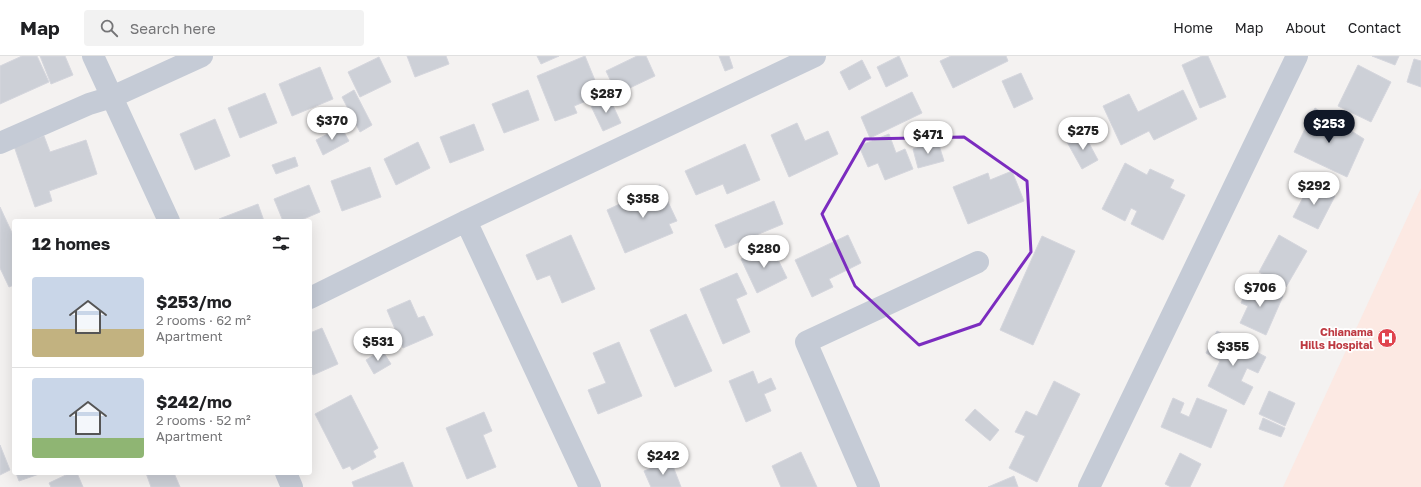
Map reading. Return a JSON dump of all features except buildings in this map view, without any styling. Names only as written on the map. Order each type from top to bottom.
[{"type":"street","points":[[93,56],[168,219]]},
{"type":"street","points":[[0,143],[89,104],[112,97],[202,56]]},
{"type":"street","points":[[312,297],[466,221],[814,56]]},
{"type":"street","points":[[1089,487],[1297,56]]},
{"type":"street","points":[[466,221],[590,487]]},
{"type":"street","points":[[869,487],[806,342],[978,262]]},
{"type":"street","points":[[287,475],[292,487]]},
{"type":"highlighted area","points":[[964,137],[1027,181],[1031,252],[980,324],[919,345],[855,286],[822,214],[865,139]]},
{"type":"shaded area","name":"Chianama Hills Hospital","points":[[1421,188],[1421,487],[1283,487]]},
{"type":"place","name":"Chianama Hills Hospital","points":[[1387,338]]}]
